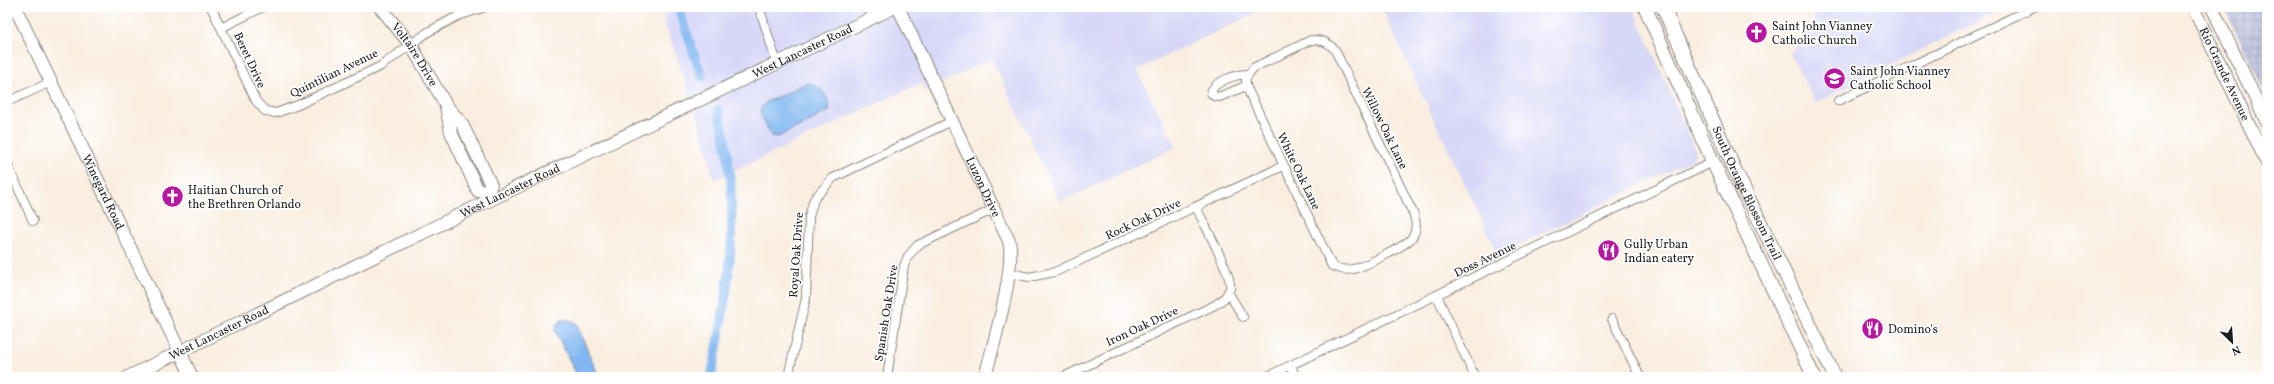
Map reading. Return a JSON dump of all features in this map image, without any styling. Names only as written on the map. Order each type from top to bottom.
[{"type":"main road","name":"South Orange Blossom Trail","points":[[1664,7],[1734,168],[1835,377]]},
{"type":"main road","name":"South Orange Blossom Trail","points":[[1647,11],[1713,162],[1814,377]]},
{"type":"main road","points":[[1647,11],[1663,26],[1672,27]]},
{"type":"main road","points":[[1713,162],[1722,162],[1734,168]]},
{"type":"street","name":"Winegard Road","points":[[15,7],[192,377]]},
{"type":"street","name":"Beret Drive","points":[[211,7],[256,101],[265,112],[276,112]]},
{"type":"street","points":[[221,28],[263,7]]},
{"type":"street","name":"Voltaire Drive","points":[[380,7],[411,45],[446,105],[462,124],[491,185],[489,196]]},
{"type":"street","name":"Quintilian Avenue","points":[[276,112],[298,105],[381,66],[428,32],[458,16],[485,7]]},
{"type":"street","points":[[758,7],[777,63]]},
{"type":"street","name":"West Lancaster Road","points":[[128,377],[489,196],[895,7]]},
{"type":"street","name":"Luzon Drive","points":[[898,7],[994,209],[1011,250],[1009,273],[985,377]]},
{"type":"street","points":[[1838,101],[2034,7]]},
{"type":"street","name":"Rio Grande Avenue","points":[[2193,7],[2267,163]]},
{"type":"street","name":"Rio Grande Avenue","points":[[2212,7],[2267,123]]},
{"type":"street","name":"Willow Oak Lane","points":[[1248,74],[1258,65],[1311,40],[1321,40],[1329,43],[1342,64],[1414,215],[1416,226],[1413,237],[1405,245],[1379,257]]},
{"type":"street","points":[[1239,74],[1248,74],[1246,86],[1219,97],[1214,96],[1211,92],[1216,85],[1239,74]]},
{"type":"street","points":[[7,102],[51,82]]},
{"type":"street","name":"White Oak Lane","points":[[1246,86],[1332,266],[1342,270],[1353,269],[1379,257]]},
{"type":"street","name":"Royal Oak Drive","points":[[788,377],[806,298],[809,217],[814,199],[833,178],[952,121]]},
{"type":"street","name":"Doss Avenue","points":[[1266,377],[1713,162]]},
{"type":"street","points":[[7,163],[33,221]]},
{"type":"street","name":"Rock Oak Drive","points":[[1009,273],[1029,277],[1055,272],[1283,166]]},
{"type":"street","points":[[1196,207],[1228,274],[1230,284],[1228,292],[1243,317]]},
{"type":"street","name":"Spanish Oak Drive","points":[[887,377],[904,266],[908,256],[918,245],[994,209]]},
{"type":"street","name":"Iron Oak Drive","points":[[1063,377],[1216,305],[1228,292]]},
{"type":"street","points":[[1437,296],[1475,377]]},
{"type":"street","points":[[1612,319],[1640,377]]},
{"type":"street","points":[[1290,366],[1296,377]]},
{"type":"shaded area","points":[[685,7],[1268,7],[1137,70],[1176,147],[1060,202],[992,59],[925,91],[921,83],[714,180],[703,133],[662,15]]},
{"type":"shaded area","points":[[1381,7],[1633,7],[1696,152],[1694,159],[1498,255]]},
{"type":"shaded area","name":"Saint John Vianney Catholic School","points":[[1809,7],[2007,7],[1815,103],[1790,53],[1815,21]]},
{"type":"shaded area","points":[[2224,7],[2267,7],[2267,98]]},
{"type":"water","points":[[807,83],[820,89],[826,97],[829,111],[778,137],[772,136],[760,114],[761,107],[767,102]]},
{"type":"water","points":[[561,320],[570,320],[576,323],[599,377],[578,377],[555,331],[556,325]]},
{"type":"waterway","points":[[678,7],[702,77]]},
{"type":"waterway","points":[[711,377],[724,311],[731,244],[732,210],[726,143],[718,110]]},
{"type":"place","name":"Saint John Vianney Catholic Church","points":[[1757,33]]},
{"type":"place","name":"Saint John Vianney Catholic School","points":[[1834,78]]},
{"type":"place","name":"Haitian Church of the Brethren Orlando","points":[[173,197]]},
{"type":"place","name":"Gully Urban Indian eatery","points":[[1608,251]]},
{"type":"place","name":"Domino's","points":[[1873,329]]}]
